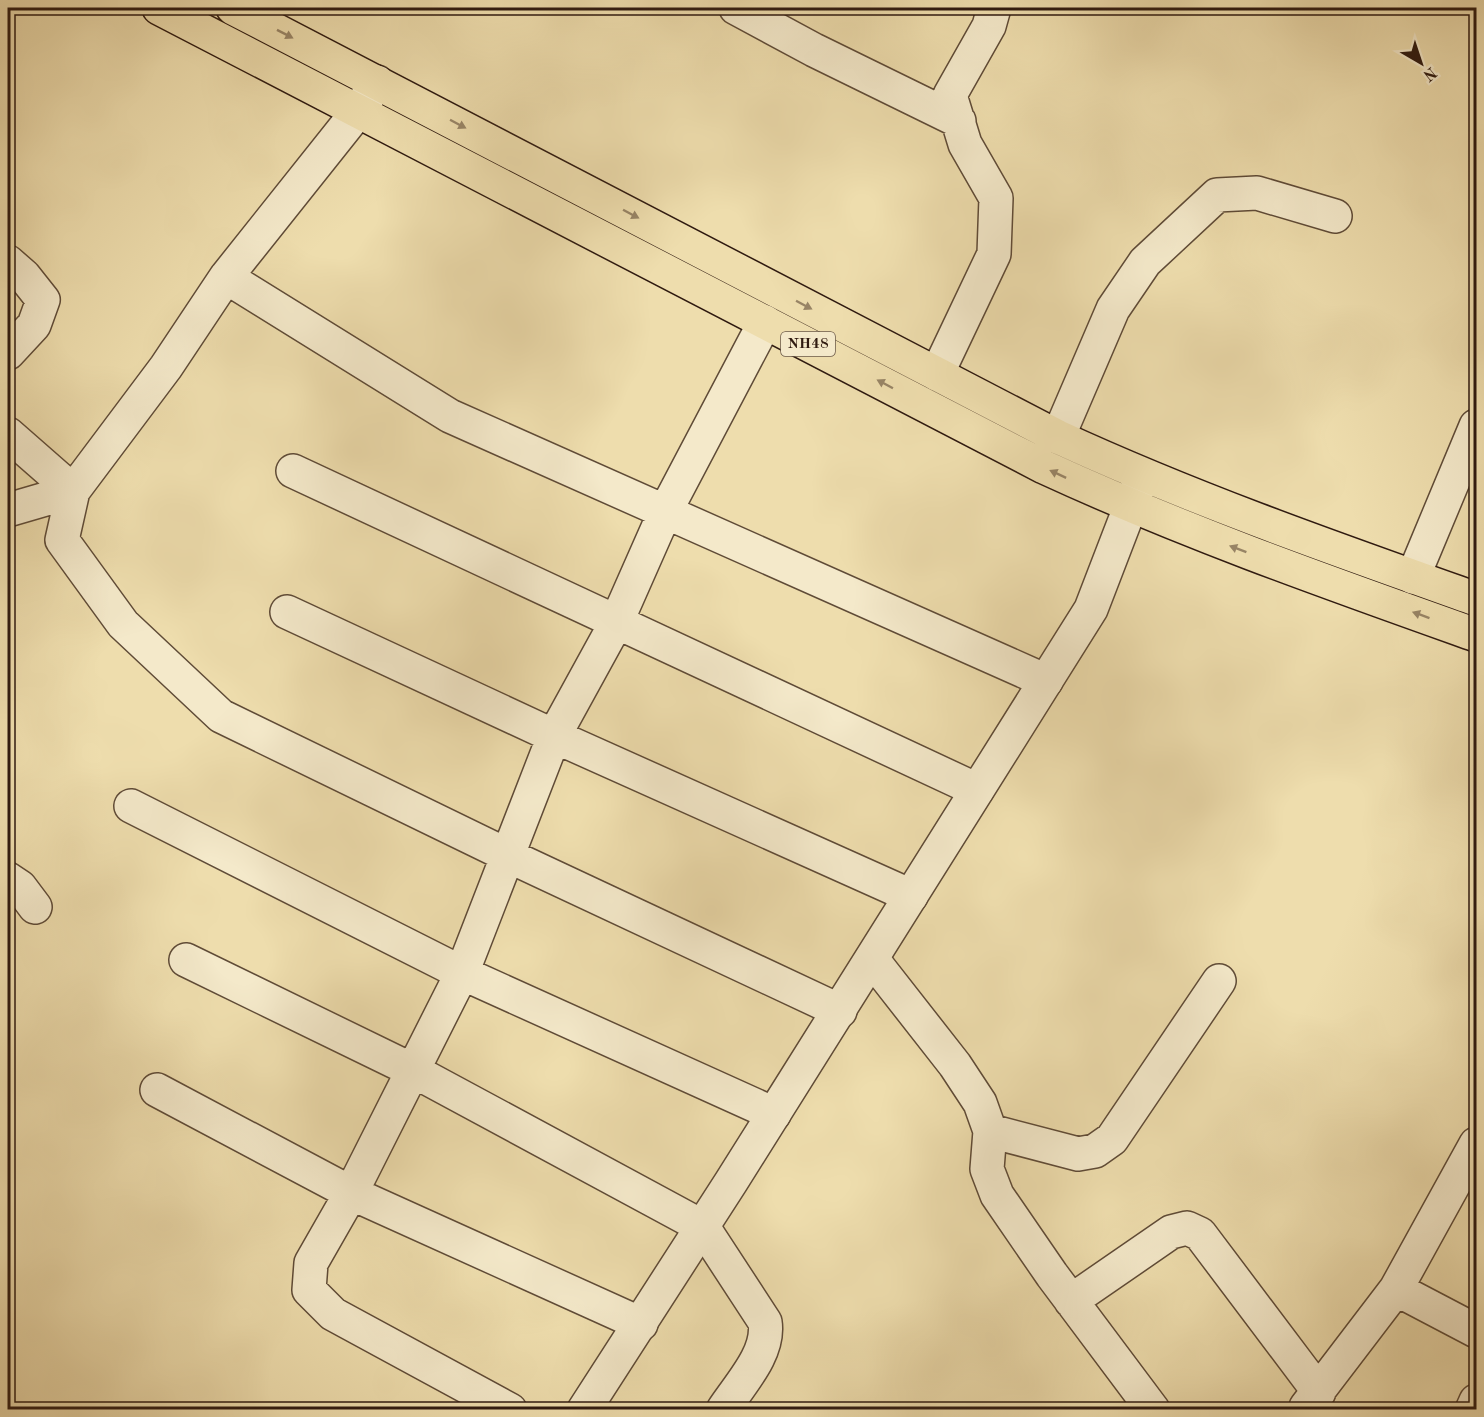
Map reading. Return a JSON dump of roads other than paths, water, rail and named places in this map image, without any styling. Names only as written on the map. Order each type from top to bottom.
[{"type":"highway","name":"NH48","points":[[159,8],[1044,467],[1129,506],[1268,561],[1476,635]]},
{"type":"highway","name":"NH48","points":[[233,8],[1058,437],[1142,476],[1280,529],[1476,599]]},
{"type":"street","points":[[736,8],[814,50],[958,121]]},
{"type":"street","points":[[937,374],[994,254],[996,198],[965,144],[950,94],[989,26],[994,8]]},
{"type":"street","points":[[377,82],[359,110],[226,276],[166,368],[73,491],[62,540],[123,624],[221,716],[509,856],[840,1011]]},
{"type":"street","points":[[1058,437],[1113,309],[1145,262],[1217,195],[1257,193],[1335,216]]},
{"type":"street","points":[[8,262],[24,276],[43,300],[34,325],[8,352]]},
{"type":"street","points":[[226,276],[450,416],[1046,681]]},
{"type":"street","points":[[510,1410],[333,1314],[309,1290],[311,1263],[351,1193],[462,973],[554,736],[616,623],[665,512],[765,322]]},
{"type":"street","points":[[1413,577],[1476,426]]},
{"type":"street","points":[[8,434],[73,491]]},
{"type":"street","points":[[293,471],[978,790]]},
{"type":"street","points":[[584,1410],[840,1011],[1091,609],[1142,476]]},
{"type":"street","points":[[8,510],[73,491]]},
{"type":"street","points":[[287,612],[554,736],[911,896]]},
{"type":"street","points":[[131,806],[462,973],[774,1114]]},
{"type":"street","points":[[8,879],[20,887],[35,907]]},
{"type":"street","points":[[872,959],[955,1065],[980,1103],[990,1131],[987,1169],[997,1195],[1071,1301],[1153,1410]]},
{"type":"street","points":[[186,960],[412,1070],[703,1227],[765,1322],[767,1335],[763,1349],[723,1410]]},
{"type":"street","points":[[990,1131],[1078,1154],[1095,1152],[1112,1138],[1219,981]]},
{"type":"street","points":[[157,1090],[351,1193],[641,1324]]},
{"type":"street","points":[[1071,1301],[1171,1232],[1186,1228],[1200,1234],[1312,1401],[1396,1289],[1476,1144]]},
{"type":"street","points":[[1396,1289],[1476,1330]]},
{"type":"street","points":[[1472,1410],[1476,1401]]}]
